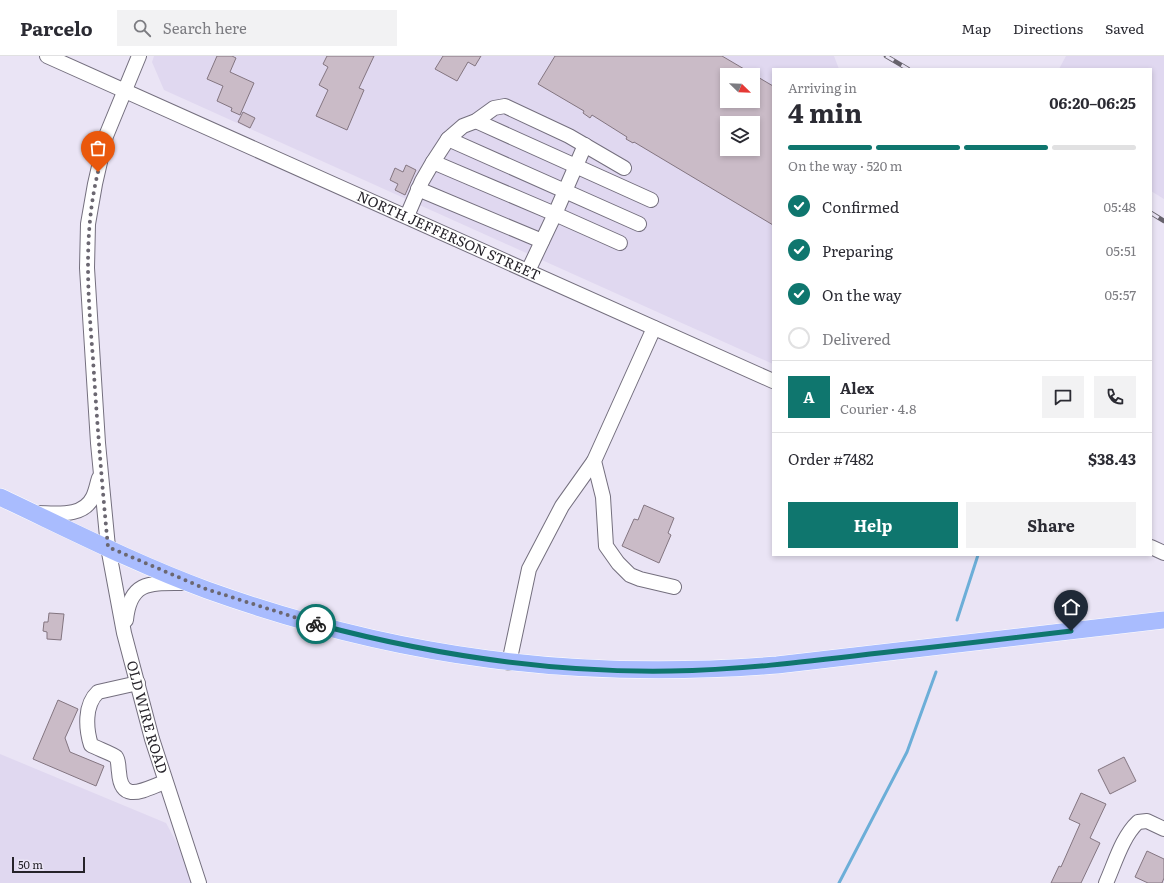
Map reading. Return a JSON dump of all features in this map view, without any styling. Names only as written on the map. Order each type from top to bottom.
[{"type":"main road","points":[[0,497],[108,547],[191,583],[261,608],[356,635],[445,653],[509,663],[618,670],[724,669],[777,665],[1164,620]]},
{"type":"street","points":[[47,56],[124,89]]},
{"type":"street","name":"OLD WIRE ROAD","points":[[139,56],[124,89],[106,136],[88,224],[87,268],[101,470],[108,547],[124,633],[165,782],[199,883]]},
{"type":"street","name":"NORTH JEFFERSON STREET","points":[[124,89],[772,381]]},
{"type":"street","points":[[407,216],[418,189],[448,139],[463,126],[476,121],[494,108],[505,106],[585,145],[624,168]]},
{"type":"street","points":[[476,121],[651,200]]},
{"type":"street","points":[[448,139],[639,224]]},
{"type":"street","points":[[528,271],[585,145]]},
{"type":"street","points":[[433,162],[620,243]]},
{"type":"street","points":[[418,189],[542,241]]},
{"type":"street","points":[[509,663],[529,568],[562,506],[594,461],[654,328]]},
{"type":"street","points":[[594,461],[603,497],[606,546],[618,563],[630,575],[640,580],[674,587]]},
{"type":"street","points":[[35,513],[70,514],[84,508],[93,497],[101,470]]},
{"type":"street","points":[[1152,547],[1164,553]]},
{"type":"street","points":[[124,633],[127,605],[136,590],[154,584],[191,583]]},
{"type":"street","points":[[138,683],[98,692],[94,696],[88,710],[86,731],[91,745],[101,751],[115,756],[118,761],[120,786],[124,791],[132,793],[165,782]]},
{"type":"street","points":[[1106,883],[1134,825],[1138,822],[1148,821],[1164,829]]},
{"type":"shaded area","points":[[154,56],[834,56],[839,68],[772,68],[772,364],[164,90],[152,62]]},
{"type":"shaded area","points":[[1066,56],[1164,56],[1164,199],[1152,192],[1152,68],[1060,68]]},
{"type":"shaded area","points":[[0,754],[166,823],[186,860],[194,883],[0,883]]},
{"type":"building","points":[[217,56],[232,56],[236,58],[230,72],[254,83],[240,115],[231,111],[232,108],[217,101],[223,86],[207,79]]},
{"type":"building","points":[[327,56],[374,56],[359,88],[364,90],[347,130],[316,116],[328,90],[319,85],[328,67],[323,64]]},
{"type":"building","points":[[443,56],[481,56],[475,66],[468,62],[457,81],[435,69]]},
{"type":"building","points":[[555,56],[722,56],[742,68],[720,68],[720,108],[760,108],[760,78],[772,85],[772,224],[634,142],[633,143],[626,139],[627,137],[592,115],[590,118],[583,113],[584,111],[538,84]]},
{"type":"building","points":[[243,112],[255,118],[250,128],[238,122]]},
{"type":"building","points":[[406,165],[416,170],[405,195],[395,190],[398,184],[390,180],[395,168],[403,172]]},
{"type":"building","points":[[644,505],[674,518],[668,533],[671,535],[659,563],[622,546],[634,519],[638,520]]},
{"type":"building","points":[[49,613],[64,614],[61,640],[47,639],[47,632],[43,631],[44,622],[48,622]]},
{"type":"building","points":[[58,700],[78,709],[65,738],[70,752],[104,766],[96,786],[33,759]]},
{"type":"building","points":[[1124,757],[1136,781],[1110,794],[1098,770]]},
{"type":"building","points":[[1081,793],[1106,804],[1090,838],[1100,843],[1081,883],[1051,883],[1059,866],[1061,867],[1080,824],[1069,819]]},
{"type":"building","points":[[1147,851],[1164,859],[1164,878],[1162,883],[1148,883],[1135,877]]},
{"type":"waterway","points":[[957,620],[978,556]]},
{"type":"waterway","points":[[839,883],[907,752],[936,672]]},
{"type":"railway","points":[[886,56],[906,68]]},
{"type":"railway","points":[[1152,214],[1164,221]]},
{"type":"way so far","points":[[98,172],[88,224],[87,268],[98,443],[108,547],[163,572],[206,589],[254,606],[316,624]]},
{"type":"route","points":[[316,624],[356,635],[460,656],[565,668],[671,671],[777,665],[1071,631]]}]
